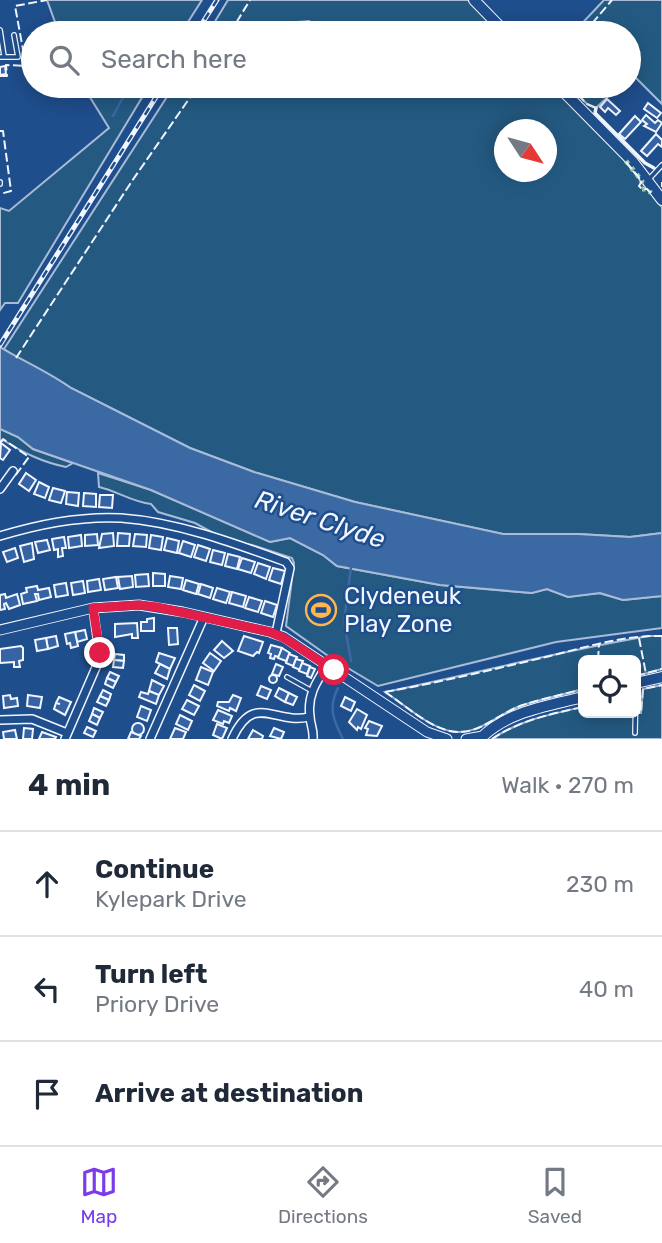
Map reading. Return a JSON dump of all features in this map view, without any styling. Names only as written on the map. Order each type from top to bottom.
[{"type":"main road","points":[[474,0],[494,21]]},
{"type":"main road","points":[[570,98],[621,150],[662,200]]},
{"type":"main road","points":[[641,682],[662,677]]},
{"type":"main road","points":[[481,738],[518,715],[578,698]]},
{"type":"street","points":[[0,489],[13,471]]},
{"type":"street","points":[[0,536],[42,525],[120,518],[161,523],[267,555],[286,562],[290,568],[276,633]]},
{"type":"street","points":[[0,630],[93,608],[148,606],[276,633],[435,737],[447,739]]},
{"type":"street","points":[[0,720],[32,719],[66,736],[100,658],[93,608]]},
{"type":"street","points":[[150,739],[204,617]]},
{"type":"street","points":[[313,739],[313,727],[309,718],[312,691],[326,667]]},
{"type":"street","points":[[232,739],[249,714],[263,711],[309,718]]},
{"type":"street","points":[[466,739],[481,738]]},
{"type":"lane","points":[[0,30],[2,57],[18,57],[14,35]]},
{"type":"lane","points":[[648,181],[662,165]]},
{"type":"lane","points":[[287,677],[312,691]]},
{"type":"lane","points":[[635,718],[635,733]]},
{"type":"shaded area","points":[[47,0],[202,0],[189,21],[55,21]]},
{"type":"shaded area","points":[[228,0],[468,0],[489,21],[215,21]]},
{"type":"shaded area","points":[[604,0],[662,0],[662,104],[641,83],[641,21],[584,21]]},
{"type":"shaded area","points":[[90,98],[142,98],[18,303],[5,303],[0,310],[0,208],[9,211],[109,128]]},
{"type":"shaded area","points":[[166,98],[564,98],[613,146],[662,207],[662,533],[630,537],[503,534],[355,502],[254,472],[190,448],[4,349]]},
{"type":"shaded area","points":[[581,98],[606,98],[596,108]]},
{"type":"shaded area","points":[[0,429],[18,437],[33,449],[73,463],[66,467],[57,465],[3,440],[0,443]]},
{"type":"shaded area","points":[[98,473],[151,490],[270,542],[290,538],[323,555],[337,566],[440,585],[531,593],[547,589],[568,597],[599,593],[623,600],[662,596],[662,628],[556,642],[378,686],[331,658],[286,626],[294,563],[292,558],[226,540],[195,523],[158,512],[151,504],[99,487]]},
{"type":"shaded area","points":[[649,636],[662,636],[662,669],[641,675],[641,655],[578,655],[578,690],[520,706],[478,728],[460,732],[433,725],[385,692]]},
{"type":"shaded area","points":[[662,685],[662,739],[492,739],[525,722],[578,708],[578,718],[641,718],[643,689]]},
{"type":"water","name":"River Clyde","points":[[0,347],[71,388],[190,448],[254,472],[355,502],[503,534],[630,537],[662,533],[662,596],[623,600],[600,593],[568,597],[547,589],[532,593],[440,585],[337,566],[323,555],[290,538],[270,542],[151,490],[33,449],[18,437],[0,429]]},
{"type":"building","points":[[5,66],[6,74],[0,75],[0,67]]},
{"type":"building","points":[[607,99],[620,111],[616,115],[608,108],[605,112],[600,107]]},
{"type":"building","points":[[648,103],[661,113],[657,118],[644,109]]},
{"type":"building","points":[[646,115],[655,123],[658,120],[662,123],[656,132],[644,126],[647,124],[642,120]]},
{"type":"building","points":[[635,116],[641,122],[625,139],[619,134]]},
{"type":"building","points":[[656,134],[662,140],[662,147],[658,144],[647,156],[641,151]]},
{"type":"building","points":[[1,443],[10,450],[3,460],[0,458]]},
{"type":"building","points":[[26,473],[36,480],[29,491],[19,484]]},
{"type":"building","points":[[39,482],[49,487],[45,498],[34,494]]},
{"type":"building","points":[[53,488],[65,491],[61,503],[49,500]]},
{"type":"building","points":[[67,492],[79,493],[78,506],[66,504]]},
{"type":"building","points":[[84,493],[96,494],[96,507],[83,506]]},
{"type":"building","points":[[100,495],[113,495],[112,508],[99,507]]},
{"type":"building","points":[[113,533],[114,546],[99,548],[102,534]]},
{"type":"building","points":[[118,533],[130,534],[129,546],[117,546]]},
{"type":"building","points":[[97,534],[98,545],[85,546],[85,535]]},
{"type":"building","points":[[135,534],[147,535],[146,547],[133,546]]},
{"type":"building","points":[[81,535],[82,546],[69,548],[68,537]]},
{"type":"building","points":[[151,535],[163,537],[161,550],[149,548]]},
{"type":"building","points":[[64,537],[66,548],[62,548],[63,556],[58,557],[58,549],[54,550],[52,539]]},
{"type":"building","points":[[167,538],[179,541],[177,553],[164,550]]},
{"type":"building","points":[[47,540],[50,550],[38,553],[35,542]]},
{"type":"building","points":[[183,541],[195,545],[191,557],[179,553]]},
{"type":"building","points":[[32,543],[34,559],[24,562],[20,546]]},
{"type":"building","points":[[198,545],[210,549],[206,561],[194,557]]},
{"type":"building","points":[[15,548],[18,558],[7,562],[3,552]]},
{"type":"building","points":[[213,550],[225,553],[222,565],[210,562]]},
{"type":"building","points":[[228,554],[240,557],[237,569],[225,566]]},
{"type":"building","points":[[242,558],[255,562],[251,573],[238,569]]},
{"type":"building","points":[[258,563],[270,567],[266,579],[254,574]]},
{"type":"building","points":[[273,568],[285,571],[281,584],[269,580]]},
{"type":"building","points":[[153,573],[165,574],[165,586],[153,586]]},
{"type":"building","points":[[148,574],[149,586],[136,587],[135,575]]},
{"type":"building","points":[[132,576],[133,587],[120,589],[118,577]]},
{"type":"building","points":[[170,576],[183,578],[181,589],[168,587]]},
{"type":"building","points":[[116,577],[118,588],[105,590],[103,579]]},
{"type":"building","points":[[99,579],[101,590],[88,592],[87,581]]},
{"type":"building","points":[[186,580],[199,584],[196,594],[183,590]]},
{"type":"building","points":[[83,581],[85,593],[73,595],[71,583]]},
{"type":"building","points":[[66,583],[68,595],[56,597],[54,585]]},
{"type":"building","points":[[201,584],[213,588],[210,598],[198,594]]},
{"type":"building","points":[[37,586],[38,590],[49,588],[51,597],[39,600],[38,594],[35,594],[37,601],[23,604],[21,594],[27,592],[26,588]]},
{"type":"building","points":[[217,588],[230,592],[226,603],[213,599]]},
{"type":"building","points":[[232,592],[246,596],[243,607],[229,603]]},
{"type":"building","points":[[5,594],[6,598],[17,594],[20,605],[9,609],[6,603],[5,609],[0,610],[0,595]]},
{"type":"building","points":[[249,597],[262,601],[258,612],[245,608]]},
{"type":"building","points":[[265,601],[277,605],[273,617],[261,613]]},
{"type":"building","points":[[154,618],[154,631],[141,631],[141,622]]},
{"type":"building","points":[[137,623],[138,638],[132,638],[132,634],[115,637],[115,624]]},
{"type":"building","points":[[168,628],[177,628],[178,644],[169,645]]},
{"type":"building","points":[[85,630],[87,639],[77,642],[75,632]]},
{"type":"building","points":[[75,632],[78,646],[71,648],[70,643],[67,644],[65,634]]},
{"type":"building","points":[[56,636],[58,646],[48,649],[46,638]]},
{"type":"building","points":[[244,636],[263,642],[259,653],[253,656],[238,651]]},
{"type":"building","points":[[46,638],[48,649],[37,651],[35,640]]},
{"type":"building","points":[[222,641],[233,651],[224,658],[214,650]]},
{"type":"building","points":[[271,645],[282,648],[279,657],[270,658],[271,654],[268,653]]},
{"type":"building","points":[[21,646],[23,660],[19,661],[20,667],[14,667],[14,662],[0,663],[0,649]]},
{"type":"building","points":[[282,648],[290,653],[286,661],[278,658]]},
{"type":"building","points":[[159,653],[175,658],[170,669],[156,662]]},
{"type":"building","points":[[210,653],[221,661],[214,671],[203,663]]},
{"type":"building","points":[[115,654],[124,655],[124,661],[114,660]]},
{"type":"building","points":[[289,654],[297,657],[293,666],[286,663]]},
{"type":"building","points":[[296,659],[303,661],[300,670],[293,667]]},
{"type":"building","points":[[114,660],[124,661],[123,668],[113,667]]},
{"type":"building","points":[[302,663],[310,666],[307,674],[299,671]]},
{"type":"building","points":[[160,664],[170,669],[167,679],[155,673]]},
{"type":"building","points":[[276,664],[283,667],[279,676],[272,674]]},
{"type":"building","points":[[201,667],[213,672],[208,685],[196,680]]},
{"type":"building","points":[[310,667],[315,669],[311,678],[307,676]]},
{"type":"building","points":[[110,672],[119,676],[116,682],[107,678]]},
{"type":"building","points":[[273,675],[277,679],[273,683],[269,679]]},
{"type":"building","points":[[107,678],[116,682],[113,688],[105,684]]},
{"type":"building","points":[[152,680],[164,686],[159,695],[149,691]]},
{"type":"building","points":[[194,685],[205,691],[200,701],[189,695]]},
{"type":"building","points":[[261,686],[271,690],[267,699],[257,695]]},
{"type":"building","points":[[279,688],[289,693],[285,702],[275,696]]},
{"type":"building","points":[[103,690],[111,694],[109,700],[100,696]]},
{"type":"building","points":[[149,691],[159,695],[156,704],[139,697],[141,692],[148,694]]},
{"type":"building","points":[[289,693],[297,697],[293,705],[285,702]]},
{"type":"building","points":[[10,695],[11,699],[17,698],[18,706],[4,708],[3,696]]},
{"type":"building","points":[[28,695],[42,697],[40,708],[27,706]]},
{"type":"building","points":[[233,695],[241,698],[236,711],[217,706],[218,702],[229,702]]},
{"type":"building","points":[[100,696],[109,700],[106,706],[97,702]]},
{"type":"building","points":[[59,697],[71,702],[65,715],[54,709]]},
{"type":"building","points":[[345,697],[355,702],[351,711],[341,706]]},
{"type":"building","points":[[187,700],[199,706],[194,715],[182,709]]},
{"type":"building","points":[[141,706],[151,710],[147,721],[137,717]]},
{"type":"building","points":[[94,708],[103,712],[100,718],[92,714]]},
{"type":"building","points":[[357,709],[367,715],[361,729],[358,727],[357,730],[349,722]]},
{"type":"building","points":[[218,710],[232,716],[229,723],[213,720]]},
{"type":"building","points":[[92,714],[100,718],[97,725],[89,721]]},
{"type":"building","points":[[180,715],[192,721],[188,730],[176,724]]},
{"type":"building","points":[[369,721],[382,726],[377,736],[366,735],[368,729],[365,728]]},
{"type":"building","points":[[138,723],[144,729],[138,735],[132,729]]},
{"type":"building","points":[[217,724],[227,728],[222,739],[213,735]]},
{"type":"building","points":[[87,727],[96,731],[93,737],[84,733]]},
{"type":"building","points":[[24,728],[33,729],[32,739],[23,739]]},
{"type":"building","points":[[175,728],[186,732],[183,739],[170,739]]},
{"type":"building","points":[[274,728],[284,732],[281,739],[270,736]]},
{"type":"building","points":[[15,730],[17,739],[4,739],[3,732]]},
{"type":"building","points":[[253,730],[263,736],[262,739],[248,739]]},
{"type":"building","points":[[42,732],[56,737],[39,739]]},
{"type":"building","points":[[131,732],[141,736],[139,739],[128,739]]},
{"type":"waterway","points":[[113,116],[123,98]]},
{"type":"waterway","points":[[351,567],[344,622],[351,661]]},
{"type":"waterway","points":[[338,688],[333,701],[333,714],[343,739]]},
{"type":"railway","points":[[204,21],[217,0]]},
{"type":"railway","points":[[0,345],[155,98]]},
{"type":"hedge","points":[[626,161],[641,183]]},
{"type":"hedge","points":[[642,189],[651,193]]},
{"type":"fence","points":[[21,39],[15,6],[47,0]]},
{"type":"fence","points":[[237,21],[250,0]]},
{"type":"fence","points":[[594,21],[612,0]]},
{"type":"fence","points":[[0,76],[7,76],[6,65],[21,66]]},
{"type":"fence","points":[[16,358],[190,98]]},
{"type":"fence","points":[[581,98],[596,108]]},
{"type":"fence","points":[[0,131],[3,131],[11,191],[0,194]]},
{"type":"fence","points":[[626,162],[642,181],[639,186],[651,193]]},
{"type":"fence","points":[[662,182],[662,187]]},
{"type":"fence","points":[[0,443],[3,439],[29,457],[15,476]]},
{"type":"fence","points":[[385,692],[606,642],[662,636]]},
{"type":"fence","points":[[639,638],[646,674]]},
{"type":"fence","points":[[598,655],[599,644]]},
{"type":"fence","points":[[641,675],[662,669]]},
{"type":"fence","points":[[641,713],[643,689],[662,685]]},
{"type":"fence","points":[[385,692],[433,725],[460,732],[478,728],[520,706],[578,690]]},
{"type":"fence","points":[[492,739],[525,722],[578,708]]},
{"type":"wall","points":[[596,108],[595,113],[645,163],[654,168]]},
{"type":"place","name":"Clydeneuk Play Zone","points":[[321,610]]},
{"type":"route","points":[[100,653],[93,608],[139,605],[276,633],[334,670]]}]
